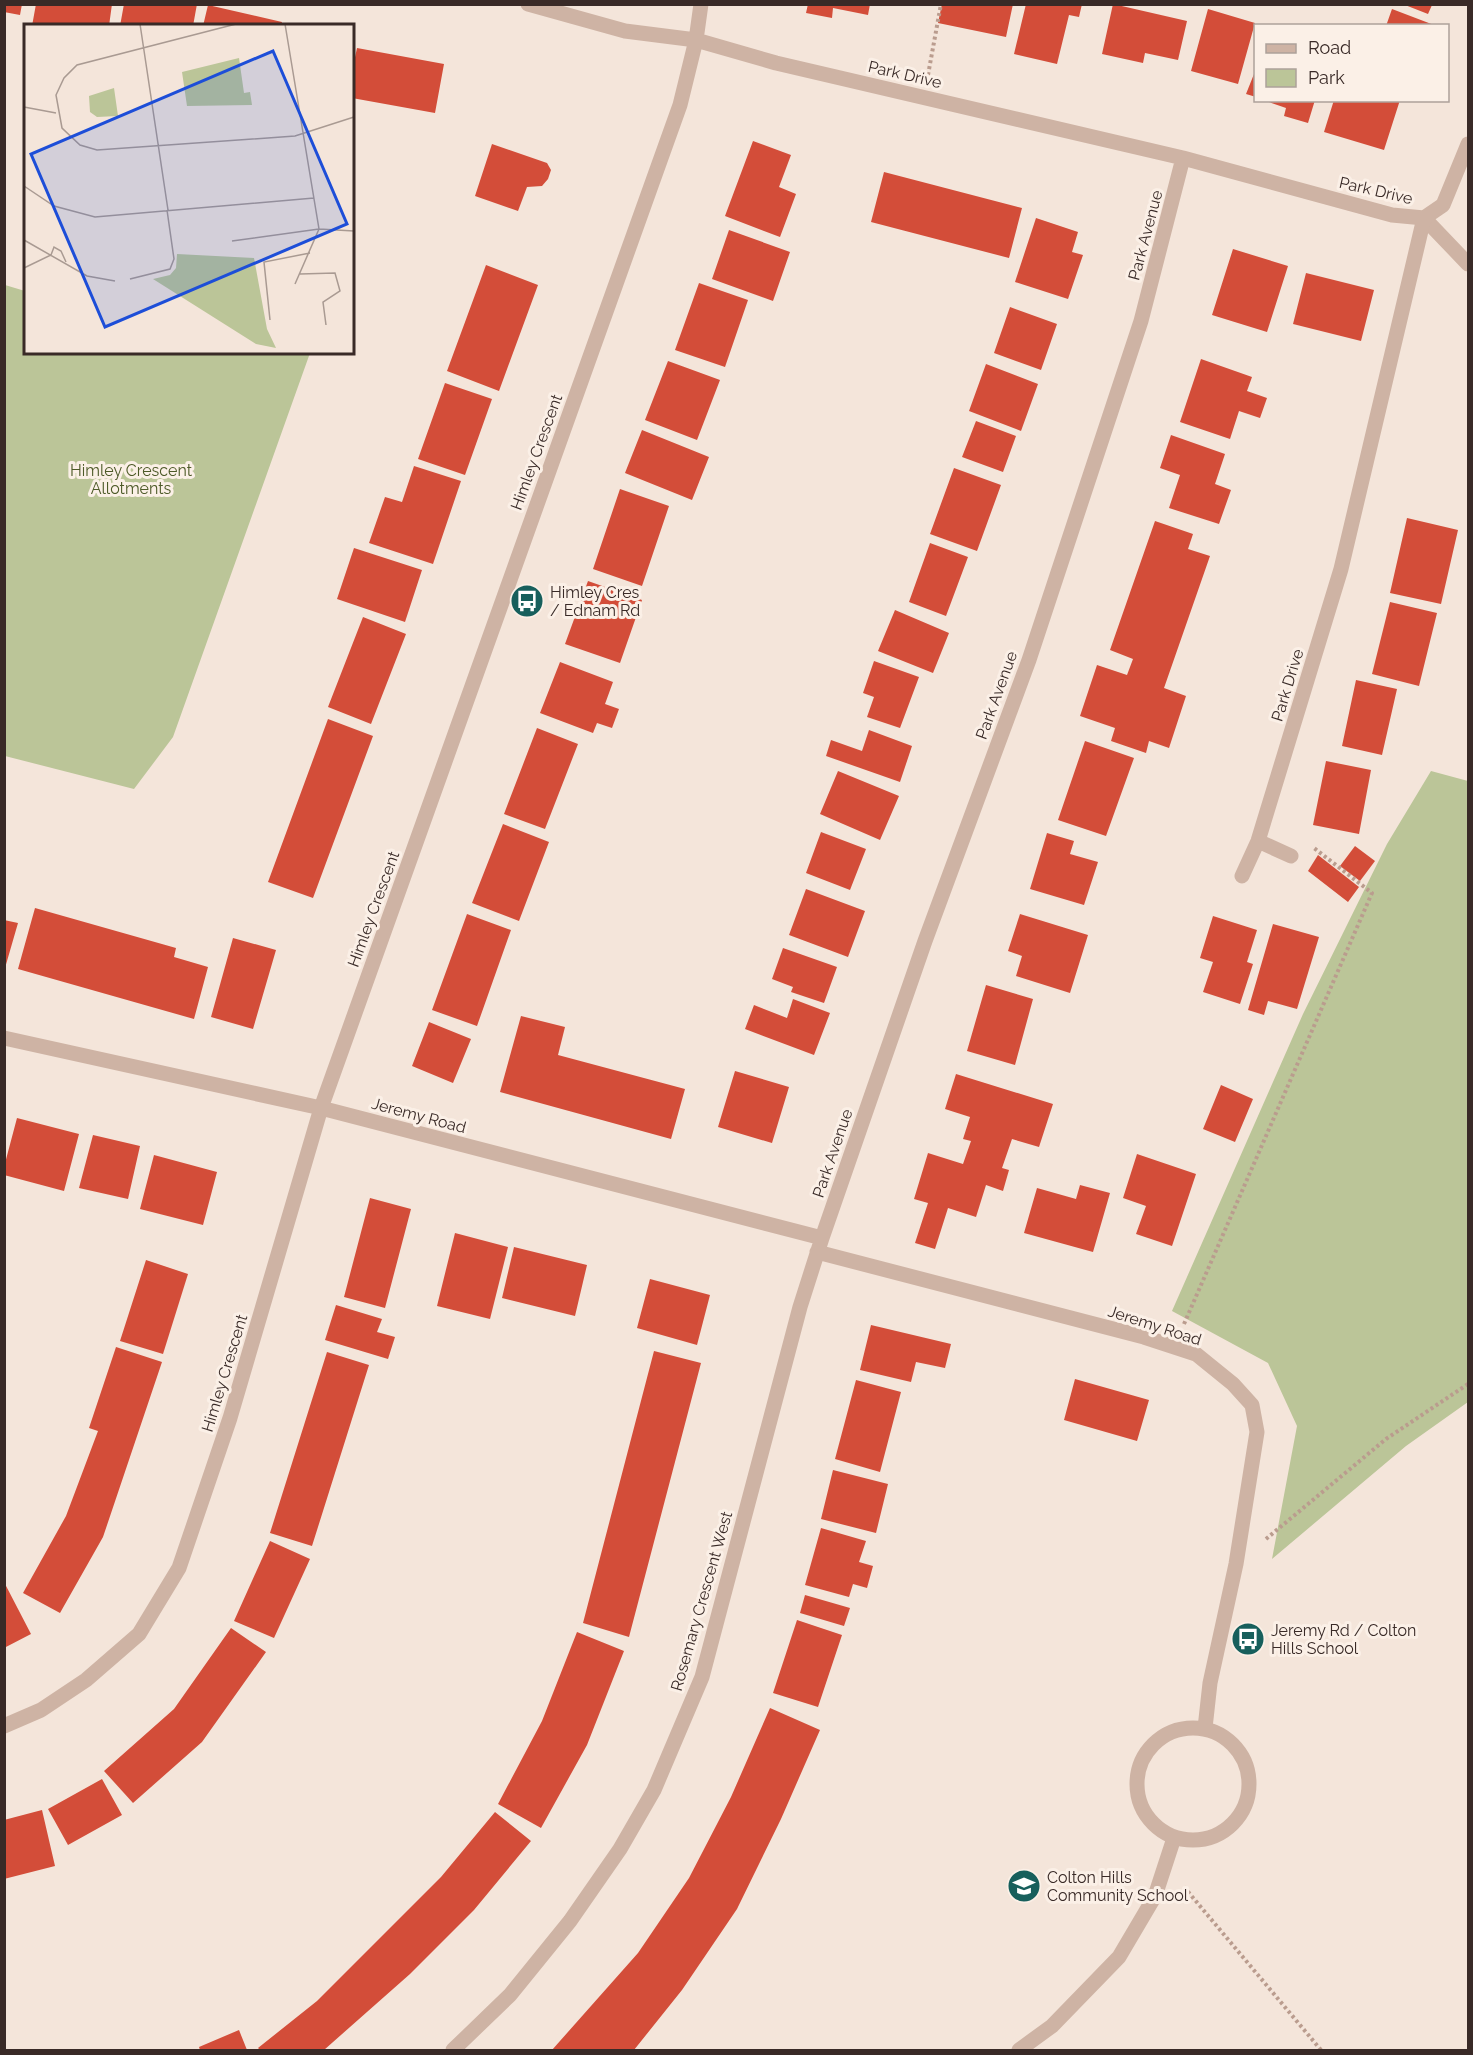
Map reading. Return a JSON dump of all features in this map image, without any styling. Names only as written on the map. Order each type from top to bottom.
[{"type":"street","name":"Park Drive","points":[[528,4],[625,31],[696,40],[776,63],[1183,158],[1392,215],[1424,218],[1341,569],[1258,841],[1242,876]]},
{"type":"street","name":"Himley Crescent","points":[[4,1726],[41,1710],[86,1680],[139,1634],[178,1569],[230,1418],[321,1108],[676,117],[696,40],[701,4]]},
{"type":"street","points":[[1468,144],[1443,205],[1424,218],[1468,264]]},
{"type":"street","name":"Park Avenue","points":[[820,1245],[925,941],[1029,660],[1141,321],[1183,158]]},
{"type":"street","points":[[1258,841],[1291,856]]},
{"type":"street","name":"Jeremy Road","points":[[4,1038],[321,1108],[820,1245],[1196,1354],[1233,1384],[1252,1405],[1257,1432],[1236,1564],[1209,1683],[1205,1728]]},
{"type":"street","name":"Rosemary Crescent West","points":[[453,2050],[510,1995],[570,1921],[620,1849],[654,1790],[702,1677],[800,1307],[820,1245]]},
{"type":"street","points":[[1205,1728],[1223,1736],[1239,1750],[1248,1768],[1250,1789],[1244,1809],[1232,1825],[1215,1837],[1195,1841],[1174,1838],[1154,1826],[1140,1805],[1136,1781],[1143,1758],[1158,1739],[1180,1729],[1205,1728]]},
{"type":"street","points":[[1019,2050],[1052,2026],[1119,1957],[1155,1896],[1174,1838]]},
{"type":"path","points":[[924,97],[941,4]]},
{"type":"path","points":[[1174,1347],[1372,893],[1311,846]]},
{"type":"path","points":[[1236,1564],[1386,1439],[1468,1384]]},
{"type":"path","points":[[1166,1866],[1321,2050]]},
{"type":"green space","name":"Himley Crescent Allotments","points":[[5,285],[24,291],[24,354],[310,354],[173,737],[134,789],[5,756]]},
{"type":"green space","points":[[1431,771],[1468,781],[1468,1402],[1406,1446],[1272,1559],[1297,1426],[1268,1363],[1172,1311],[1303,1014],[1387,844]]},
{"type":"building","points":[[4,4],[22,4],[20,15],[4,12]]},
{"type":"building","points":[[36,4],[112,4],[109,24],[32,24]]},
{"type":"building","points":[[124,4],[197,4],[193,24],[120,24]]},
{"type":"building","points":[[808,4],[870,4],[868,15],[833,8],[832,18],[806,13]]},
{"type":"building","points":[[942,4],[1013,4],[1006,37],[938,23]]},
{"type":"building","points":[[1026,4],[1082,4],[1079,17],[1069,15],[1057,64],[1014,54]]},
{"type":"building","points":[[1113,4],[1187,21],[1178,60],[1145,53],[1143,63],[1102,54]]},
{"type":"building","points":[[208,5],[282,22],[282,24],[203,24]]},
{"type":"building","points":[[1405,5],[1432,5],[1428,14]]},
{"type":"building","points":[[1208,9],[1255,23],[1238,84],[1191,71]]},
{"type":"building","points":[[1392,9],[1431,24],[1387,24]]},
{"type":"building","points":[[357,48],[444,64],[435,113],[354,98],[354,62]]},
{"type":"building","points":[[1254,74],[1254,96],[1246,94]]},
{"type":"building","points":[[1269,102],[1314,102],[1308,123],[1284,116],[1286,108]]},
{"type":"building","points":[[1333,102],[1399,102],[1384,150],[1324,132]]},
{"type":"building","points":[[753,141],[791,155],[779,187],[796,194],[780,237],[725,216]]},
{"type":"building","points":[[492,144],[547,163],[551,170],[542,186],[527,187],[518,211],[475,196]]},
{"type":"building","points":[[884,172],[1022,208],[1009,258],[871,222]]},
{"type":"building","points":[[1036,218],[1078,232],[1072,252],[1083,255],[1068,299],[1015,282]]},
{"type":"building","points":[[729,230],[790,252],[773,301],[712,279]]},
{"type":"building","points":[[1233,249],[1288,266],[1267,332],[1212,315]]},
{"type":"building","points":[[486,265],[538,285],[499,391],[447,371]]},
{"type":"building","points":[[1306,273],[1374,290],[1361,341],[1293,324]]},
{"type":"building","points":[[699,283],[748,300],[725,367],[675,350]]},
{"type":"building","points":[[1010,307],[1057,324],[1041,370],[994,353]]},
{"type":"building","points":[[1201,359],[1252,377],[1247,391],[1267,398],[1260,418],[1239,411],[1230,439],[1180,422]]},
{"type":"building","points":[[668,361],[720,380],[697,440],[645,420]]},
{"type":"building","points":[[986,364],[1038,384],[1021,431],[969,411]]},
{"type":"building","points":[[445,383],[492,399],[465,475],[418,459]]},
{"type":"building","points":[[976,421],[1016,436],[1003,472],[962,457]]},
{"type":"building","points":[[642,430],[709,457],[692,500],[625,473]]},
{"type":"building","points":[[1171,435],[1225,454],[1215,484],[1231,490],[1219,524],[1169,508],[1180,475],[1160,468]]},
{"type":"building","points":[[414,466],[461,481],[433,564],[369,543],[385,497],[402,502]]},
{"type":"building","points":[[954,468],[1001,485],[977,551],[930,534]]},
{"type":"building","points":[[620,489],[669,506],[642,586],[593,569]]},
{"type":"building","points":[[1407,518],[1458,530],[1441,604],[1390,593]]},
{"type":"building","points":[[1155,521],[1193,534],[1188,549],[1210,556],[1164,688],[1186,696],[1169,748],[1149,741],[1146,753],[1111,741],[1115,728],[1080,716],[1097,665],[1127,675],[1133,659],[1110,650]]},
{"type":"building","points":[[930,543],[968,557],[946,616],[909,602]]},
{"type":"building","points":[[354,548],[422,570],[405,622],[337,599]]},
{"type":"building","points":[[588,581],[642,600],[620,663],[565,644]]},
{"type":"building","points":[[1390,602],[1437,613],[1419,686],[1372,674]]},
{"type":"building","points":[[895,610],[949,633],[933,673],[878,651]]},
{"type":"building","points":[[363,617],[406,634],[371,724],[328,707]]},
{"type":"building","points":[[874,661],[919,677],[900,728],[867,717],[874,697],[863,693]]},
{"type":"building","points":[[560,662],[613,682],[605,704],[619,709],[612,728],[597,723],[593,733],[540,713]]},
{"type":"building","points":[[1356,680],[1397,689],[1382,755],[1342,746]]},
{"type":"building","points":[[328,719],[373,736],[313,898],[268,882]]},
{"type":"building","points":[[537,728],[578,744],[545,829],[504,814]]},
{"type":"building","points":[[869,730],[912,746],[900,782],[826,756],[831,740],[862,751]]},
{"type":"building","points":[[1085,741],[1134,758],[1106,836],[1058,820]]},
{"type":"building","points":[[1326,761],[1371,770],[1359,834],[1313,825]]},
{"type":"building","points":[[838,771],[899,796],[880,840],[820,814]]},
{"type":"building","points":[[503,824],[549,842],[519,921],[472,903]]},
{"type":"building","points":[[821,832],[866,849],[850,890],[806,873]]},
{"type":"building","points":[[1047,833],[1074,841],[1070,854],[1098,862],[1084,905],[1030,889]]},
{"type":"building","points":[[1355,846],[1375,861],[1360,881],[1340,866]]},
{"type":"building","points":[[1318,855],[1359,887],[1348,902],[1308,871]]},
{"type":"building","points":[[806,889],[865,911],[848,957],[789,935]]},
{"type":"building","points":[[35,908],[176,948],[174,957],[208,967],[194,1019],[18,969]]},
{"type":"building","points":[[467,914],[511,930],[477,1026],[432,1010]]},
{"type":"building","points":[[1020,914],[1088,935],[1070,993],[1016,976],[1022,956],[1008,951]]},
{"type":"building","points":[[1213,916],[1257,930],[1247,962],[1253,964],[1240,1004],[1203,992],[1213,962],[1200,958]]},
{"type":"building","points":[[4,920],[18,923],[5,968],[4,968]]},
{"type":"building","points":[[1273,924],[1319,937],[1297,1009],[1268,1001],[1264,1015],[1248,1010]]},
{"type":"building","points":[[233,938],[276,950],[253,1029],[211,1017]]},
{"type":"building","points":[[783,948],[837,967],[824,1003],[791,992],[793,987],[772,979]]},
{"type":"building","points":[[986,985],[1033,999],[1015,1065],[967,1051]]},
{"type":"building","points":[[793,999],[830,1013],[814,1055],[745,1029],[754,1005],[787,1018]]},
{"type":"building","points":[[521,1016],[565,1027],[558,1055],[685,1089],[671,1139],[500,1092]]},
{"type":"building","points":[[429,1022],[471,1039],[453,1083],[412,1066]]},
{"type":"building","points":[[735,1071],[789,1087],[772,1143],[718,1127]]},
{"type":"building","points":[[956,1074],[1053,1104],[1039,1147],[1012,1139],[1002,1168],[1009,1170],[1003,1191],[986,1185],[976,1217],[948,1208],[935,1249],[915,1243],[928,1203],[914,1199],[928,1153],[963,1164],[971,1141],[963,1139],[970,1117],[945,1109]]},
{"type":"building","points":[[1221,1085],[1253,1099],[1235,1142],[1203,1129]]},
{"type":"building","points":[[17,1118],[79,1134],[64,1191],[4,1175]]},
{"type":"building","points":[[93,1135],[140,1146],[128,1199],[79,1188]]},
{"type":"building","points":[[1137,1154],[1196,1174],[1172,1246],[1136,1234],[1146,1206],[1123,1198]]},
{"type":"building","points":[[154,1155],[217,1172],[203,1225],[140,1209]]},
{"type":"building","points":[[1080,1185],[1110,1193],[1093,1252],[1024,1233],[1037,1188],[1076,1199]]},
{"type":"building","points":[[370,1198],[411,1209],[385,1308],[344,1297]]},
{"type":"building","points":[[455,1233],[508,1247],[490,1319],[437,1306]]},
{"type":"building","points":[[514,1247],[587,1265],[575,1316],[502,1298]]},
{"type":"building","points":[[146,1260],[188,1274],[163,1354],[120,1341]]},
{"type":"building","points":[[650,1279],[710,1295],[697,1345],[637,1328]]},
{"type":"building","points":[[336,1305],[382,1319],[377,1332],[395,1337],[388,1359],[325,1340]]},
{"type":"building","points":[[871,1325],[951,1344],[945,1368],[916,1362],[911,1382],[860,1370]]},
{"type":"building","points":[[116,1347],[162,1362],[103,1537],[60,1613],[23,1593],[66,1516],[98,1431],[89,1428]]},
{"type":"building","points":[[654,1351],[701,1363],[629,1637],[583,1623]]},
{"type":"building","points":[[327,1352],[369,1365],[312,1546],[270,1533]]},
{"type":"building","points":[[1075,1379],[1149,1400],[1137,1441],[1064,1420]]},
{"type":"building","points":[[856,1380],[901,1392],[880,1472],[835,1459]]},
{"type":"building","points":[[833,1470],[888,1484],[876,1533],[821,1519]]},
{"type":"building","points":[[821,1528],[866,1541],[859,1562],[873,1566],[867,1588],[853,1584],[849,1597],[805,1585]]},
{"type":"building","points":[[270,1541],[310,1559],[274,1638],[234,1621]]},
{"type":"building","points":[[4,1582],[31,1634],[4,1648]]},
{"type":"building","points":[[805,1595],[850,1608],[844,1626],[800,1613]]},
{"type":"building","points":[[797,1620],[842,1635],[818,1707],[773,1693]]},
{"type":"building","points":[[231,1628],[266,1652],[202,1742],[133,1803],[104,1771],[174,1709]]},
{"type":"building","points":[[577,1632],[624,1651],[587,1745],[541,1828],[498,1804],[542,1721]]},
{"type":"building","points":[[770,1708],[820,1730],[781,1819],[737,1909],[682,1990],[634,2050],[552,2050],[638,1953],[689,1878],[731,1797]]},
{"type":"building","points":[[102,1779],[122,1815],[68,1845],[48,1809]]},
{"type":"building","points":[[42,1810],[55,1866],[4,1879],[4,1820]]},
{"type":"building","points":[[495,1812],[531,1841],[474,1910],[410,1974],[324,2050],[260,2050],[258,2048],[317,2001],[441,1877]]},
{"type":"building","points":[[239,2030],[247,2050],[200,2050],[199,2047]]},
{"type":"place","name":"Himley Cres / Ednam Rd","points":[[527,601]]},
{"type":"place","name":"Jeremy Rd / Colton Hills School","points":[[1248,1639]]},
{"type":"place","name":"Colton Hills Community School","points":[[1024,1886]]}]
